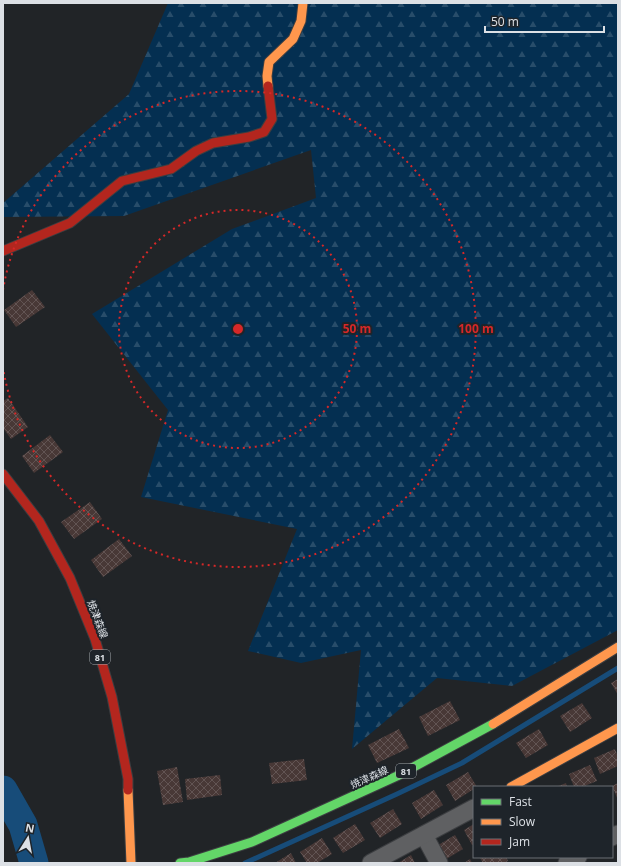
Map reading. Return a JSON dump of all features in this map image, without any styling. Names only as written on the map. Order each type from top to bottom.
[{"type":"main road","points":[[3,251],[70,223],[122,181],[171,169],[196,150],[212,143],[249,137],[264,132],[272,119],[267,76],[269,62],[293,39],[300,21],[303,3]]},
{"type":"main road","name":"焼津森線","points":[[3,474],[39,521],[70,578],[95,639],[112,697],[128,779],[131,863]]},
{"type":"main road","name":"焼津森線","points":[[180,863],[189,862],[252,842],[396,776],[484,730],[618,647]]},
{"type":"main road","points":[[513,786],[618,728]]},
{"type":"street","points":[[372,863],[473,809]]},
{"type":"street","points":[[424,835],[439,863]]},
{"type":"street","points":[[567,863],[576,858]]},
{"type":"green space","points":[[168,3],[618,3],[618,630],[512,686],[437,678],[352,749],[361,650],[301,663],[248,651],[297,529],[141,497],[168,410],[92,314],[232,229],[316,198],[311,150],[124,216],[3,217],[3,203],[129,94]]},
{"type":"building","points":[[32,290],[45,307],[16,327],[4,310]]},
{"type":"building","points":[[8,398],[28,427],[11,439],[3,428],[3,401]]},
{"type":"building","points":[[50,435],[63,452],[34,473],[22,456]]},
{"type":"building","points":[[90,502],[102,519],[74,539],[61,522]]},
{"type":"building","points":[[119,539],[132,556],[103,577],[91,560]]},
{"type":"building","points":[[618,679],[618,695],[611,683]]},
{"type":"building","points":[[450,701],[460,720],[428,736],[419,717]]},
{"type":"building","points":[[582,703],[592,718],[570,732],[560,716]]},
{"type":"building","points":[[399,729],[409,748],[377,763],[368,745]]},
{"type":"building","points":[[539,729],[548,745],[526,758],[516,743]]},
{"type":"building","points":[[615,749],[618,757],[618,766],[600,774],[594,758]]},
{"type":"building","points":[[304,759],[307,780],[272,784],[269,763]]},
{"type":"building","points":[[590,765],[597,781],[584,786],[574,786],[569,774]]},
{"type":"building","points":[[177,767],[183,802],[163,805],[157,771]]},
{"type":"building","points":[[468,772],[476,786],[473,786],[473,790],[455,801],[446,785]]},
{"type":"building","points":[[220,775],[222,795],[187,800],[185,779]]},
{"type":"building","points":[[566,783],[567,786],[558,786]]},
{"type":"building","points":[[618,783],[618,800],[613,786]]},
{"type":"building","points":[[434,790],[443,805],[421,819],[412,803]]},
{"type":"building","points":[[393,809],[402,824],[380,838],[370,823]]},
{"type":"building","points":[[355,824],[365,840],[343,853],[333,838]]},
{"type":"building","points":[[473,825],[473,844],[472,845],[464,830]]},
{"type":"building","points":[[455,835],[463,849],[443,861],[435,847]]},
{"type":"building","points":[[322,838],[332,854],[317,863],[307,863],[300,852]]},
{"type":"building","points":[[291,853],[296,863],[275,863]]},
{"type":"building","points":[[411,855],[415,863],[398,863]]},
{"type":"building","points":[[480,858],[506,858],[508,861],[504,863],[483,863]]},
{"type":"building","points":[[470,859],[472,863],[464,863]]},
{"type":"waterway","points":[[245,863],[462,763],[618,668]]},
{"type":"waterway","points":[[3,790],[23,825],[34,863]]},
{"type":"traffic: fast","points":[[180,863],[189,862],[252,842],[397,776],[493,724]]},
{"type":"traffic: slow","points":[[268,86],[267,76],[269,62],[293,39],[301,21],[303,3]]},
{"type":"traffic: slow","points":[[493,724],[618,647]]},
{"type":"traffic: slow","points":[[513,786],[618,728]]},
{"type":"traffic: slow","points":[[128,790],[131,863]]},
{"type":"traffic: jam","points":[[3,251],[70,223],[122,181],[171,169],[196,151],[213,143],[249,137],[264,132],[272,119],[268,86]]},
{"type":"traffic: jam","points":[[3,474],[39,521],[70,578],[95,639],[112,697],[128,779],[128,790]]}]
